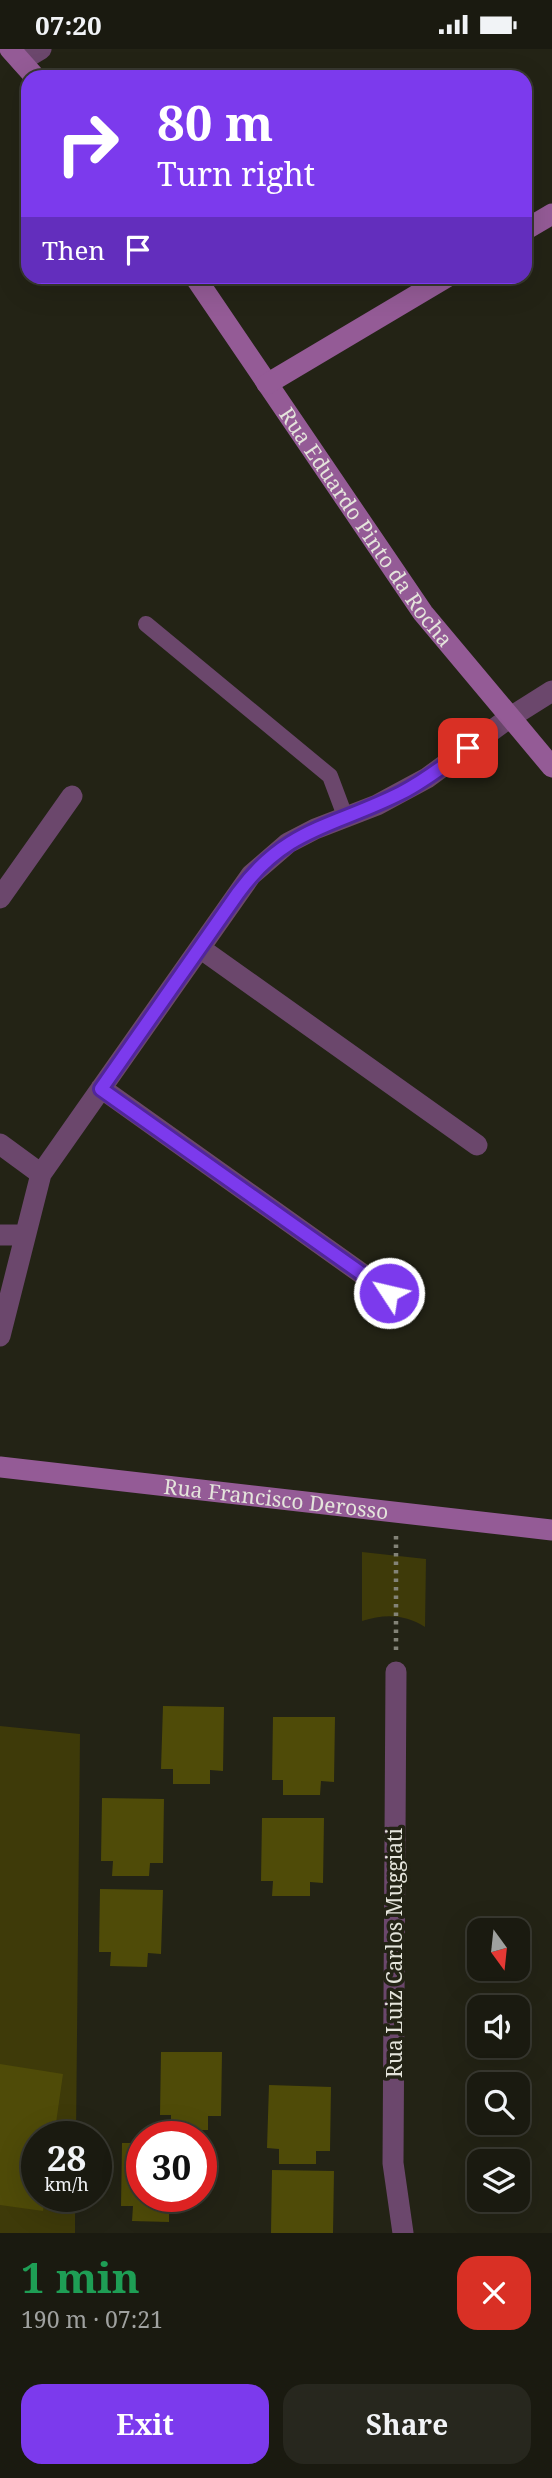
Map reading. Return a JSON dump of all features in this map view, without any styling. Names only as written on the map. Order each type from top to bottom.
[{"type":"main road","points":[[532,226],[552,213]]},
{"type":"main road","name":"Rua Eduardo Pinto da Rocha","points":[[200,284],[423,613],[552,767]]},
{"type":"main road","points":[[267,384],[435,284]]},
{"type":"main road","name":"Rua Francisco Derosso","points":[[0,1467],[552,1531]]},
{"type":"street","points":[[22,62],[41,49]]},
{"type":"street","points":[[0,1336],[41,1174],[251,875],[288,843],[345,816],[386,801],[427,778],[509,717],[552,691]]},
{"type":"street","points":[[0,898],[72,796]]},
{"type":"street","points":[[200,948],[477,1145]]},
{"type":"street","points":[[101,1089],[389,1293]]},
{"type":"street","points":[[0,1144],[41,1174]]},
{"type":"street","points":[[0,1235],[26,1235]]},
{"type":"street","name":"Rua Luiz Carlos Muggiati","points":[[396,1672],[393,2163],[403,2233]]},
{"type":"lane","points":[[146,624],[330,776],[345,816]]},
{"type":"path","points":[[396,1511],[396,1672]]},
{"type":"shaded area","points":[[362,1552],[426,1559],[425,1627],[394,1617],[362,1621]]},
{"type":"shaded area","points":[[0,1726],[80,1734],[76,2121],[21,2121],[21,2212],[75,2212],[75,2233],[0,2233]]},
{"type":"building","points":[[163,1706],[224,1707],[223,1771],[210,1770],[210,1784],[173,1784],[173,1769],[161,1769]]},
{"type":"building","points":[[273,1717],[335,1717],[334,1782],[321,1781],[320,1795],[283,1795],[283,1780],[272,1780]]},
{"type":"building","points":[[102,1798],[164,1799],[163,1863],[150,1863],[149,1876],[112,1876],[113,1861],[101,1861]]},
{"type":"building","points":[[262,1818],[324,1818],[323,1883],[310,1882],[310,1896],[272,1896],[273,1881],[261,1881]]},
{"type":"building","points":[[100,1889],[163,1890],[161,1954],[148,1953],[147,1967],[110,1966],[111,1952],[99,1952]]},
{"type":"building","points":[[161,2052],[222,2052],[221,2116],[208,2116],[208,2121],[171,2121],[171,2115],[160,2115]]},
{"type":"building","points":[[0,2064],[63,2074],[56,2121],[21,2121],[21,2208],[0,2205]]},
{"type":"building","points":[[269,2085],[331,2087],[330,2151],[316,2151],[316,2164],[279,2164],[279,2149],[267,2148]]},
{"type":"building","points":[[122,2143],[126,2143],[126,2206],[121,2206]]},
{"type":"building","points":[[272,2170],[334,2171],[333,2233],[271,2233]]},
{"type":"building","points":[[133,2212],[169,2212],[169,2222],[132,2221]]},
{"type":"route","points":[[389,1293],[101,1089],[251,875],[269,857],[315,829],[403,792],[468,748]]}]
